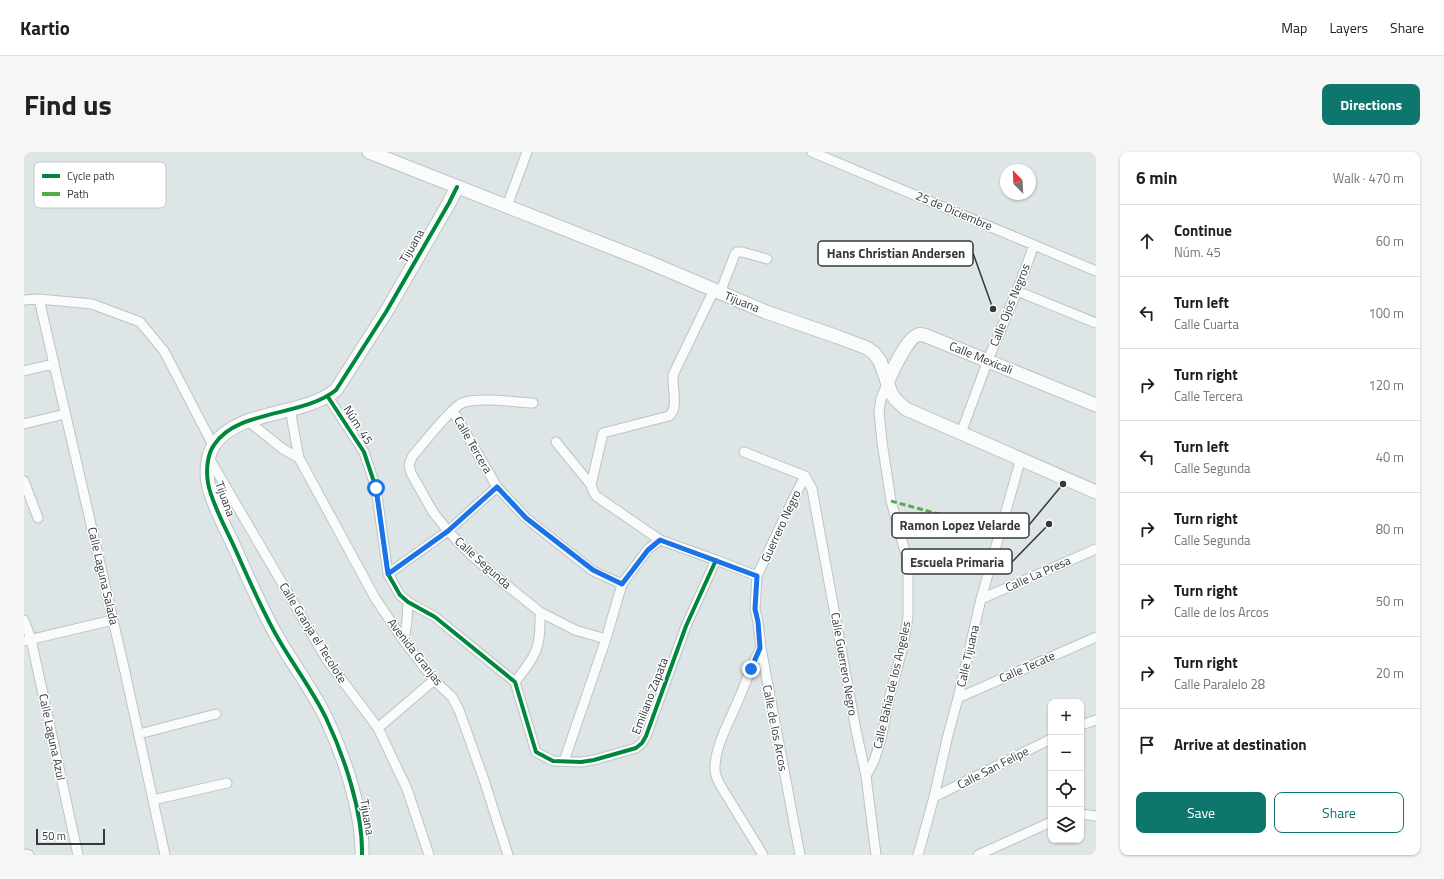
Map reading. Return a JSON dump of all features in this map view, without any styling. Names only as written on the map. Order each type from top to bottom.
[{"type":"main road","points":[[369,152],[457,187]]},
{"type":"main road","name":"Tijuana","points":[[362,855],[362,845],[356,807],[337,743],[326,717],[273,628],[219,514],[208,482],[207,471],[211,452],[221,436],[229,430],[248,420],[291,409],[328,397],[336,390],[386,312],[457,187],[646,261],[766,312],[838,336],[867,348],[874,353],[880,361],[892,394],[906,409],[1096,492]]},
{"type":"main road","name":"Calle Mexicali","points":[[888,381],[896,363],[912,339],[918,334],[988,360],[1096,405]]},
{"type":"street","points":[[507,206],[527,152]]},
{"type":"street","name":"25 de Diciembre","points":[[812,152],[837,156],[1034,245],[1096,271]]},
{"type":"street","name":"Calle Ojos Negros","points":[[961,433],[988,360],[1017,291],[1034,245]]},
{"type":"street","points":[[757,576],[660,540],[596,496],[592,491],[591,485],[603,433],[669,416],[673,413],[675,408],[672,383],[673,375],[717,292],[735,254],[742,252],[767,259]]},
{"type":"street","points":[[1017,291],[1096,324]]},
{"type":"street","name":"Calle Granja el Tecolote","points":[[24,300],[39,298],[92,304],[140,322],[164,351],[211,452],[327,660],[378,728],[407,789],[417,815],[429,855]]},
{"type":"street","name":"Calle Laguna Salada","points":[[39,298],[114,620],[165,855]]},
{"type":"street","points":[[24,371],[54,364]]},
{"type":"street","name":"Calle Bahía de los Angeles","points":[[866,776],[874,761],[881,739],[890,695],[903,646],[908,616],[908,573],[906,555],[891,501],[879,412],[881,399],[888,381]]},
{"type":"street","name":"Núm. 45","points":[[328,397],[364,452],[376,488],[388,574],[400,595],[408,602]]},
{"type":"street","points":[[452,411],[462,404],[475,400],[532,403]]},
{"type":"street","name":"Avenida Granjas","points":[[291,409],[299,458],[375,598],[404,641],[434,680],[452,697],[459,710],[484,780],[508,855]]},
{"type":"street","name":"Calle Tercera","points":[[452,411],[497,487],[526,518],[593,570],[622,584]]},
{"type":"street","name":"Calle Segunda","points":[[452,411],[412,457],[409,465],[411,473],[433,512],[448,531],[469,553],[540,612],[575,630],[606,638]]},
{"type":"street","points":[[24,424],[65,414]]},
{"type":"street","name":"Avenida Granjas","points":[[248,420],[283,448],[299,458]]},
{"type":"street","points":[[556,442],[591,485]]},
{"type":"street","points":[[744,452],[805,476]]},
{"type":"street","name":"Calle Tijuana","points":[[918,855],[934,797],[946,739],[958,698],[981,599],[1021,458]]},
{"type":"street","name":"Calle Guerrero Negro","points":[[805,476],[812,489],[854,722],[866,776],[876,855]]},
{"type":"street","name":"Guerrero Negro","points":[[757,576],[805,476]]},
{"type":"street","points":[[24,481],[38,518]]},
{"type":"street","points":[[388,574],[448,531],[497,487]]},
{"type":"street","points":[[564,761],[606,638],[622,584],[648,550],[660,540]]},
{"type":"street","name":"Calle La Presa","points":[[981,599],[1096,549]]},
{"type":"street","name":"Emiliano Zapata","points":[[515,682],[536,752],[553,761],[594,760],[636,748],[642,744],[646,736],[686,626],[716,560]]},
{"type":"street","name":"Calle de los Arcos","points":[[757,576],[755,609],[758,622],[760,648],[800,855]]},
{"type":"street","points":[[404,641],[408,602],[435,617],[515,682],[538,648],[541,634],[540,612]]},
{"type":"street","name":"Calle Laguna Azul","points":[[24,620],[27,640],[78,855]]},
{"type":"street","points":[[27,640],[114,620]]},
{"type":"street","name":"Calle Tecate","points":[[958,698],[1096,637]]},
{"type":"street","points":[[760,648],[740,697],[725,728],[714,767],[716,777],[722,788],[763,855]]},
{"type":"street","points":[[378,728],[434,680]]},
{"type":"street","points":[[139,734],[216,714]]},
{"type":"street","points":[[1084,724],[1096,720]]},
{"type":"street","name":"Calle San Felipe","points":[[934,797],[1048,740]]},
{"type":"street","points":[[153,800],[227,783]]},
{"type":"street","points":[[1084,814],[1096,816]]},
{"type":"street","points":[[978,855],[1048,823]]},
{"type":"street","points":[[24,854],[29,855]]},
{"type":"marked path","points":[[891,501],[1000,531]]},
{"type":"cycle path","points":[[362,855],[356,803],[346,767],[333,733],[321,708],[279,640],[254,592],[218,513],[207,478],[207,468],[210,453],[214,445],[224,433],[238,425],[254,419],[306,405],[322,399],[336,390],[386,312],[457,187]]},
{"type":"cycle path","points":[[328,397],[364,452],[376,488],[388,574],[400,595],[408,602],[435,617],[515,682],[536,752],[553,761],[581,762],[594,760],[636,748],[642,743],[646,736],[686,626],[716,560]]},
{"type":"place","name":"Hans Christian Andersen","points":[[993,309]]},
{"type":"place","name":"Ramon Lopez Velarde","points":[[1063,484]]},
{"type":"place","name":"Escuela Primaria","points":[[1049,524]]},
{"type":"route","points":[[376,488],[388,574],[448,531],[497,487],[526,518],[593,570],[622,584],[648,550],[660,540],[757,576],[755,609],[758,622],[760,648],[751,669]]}]
